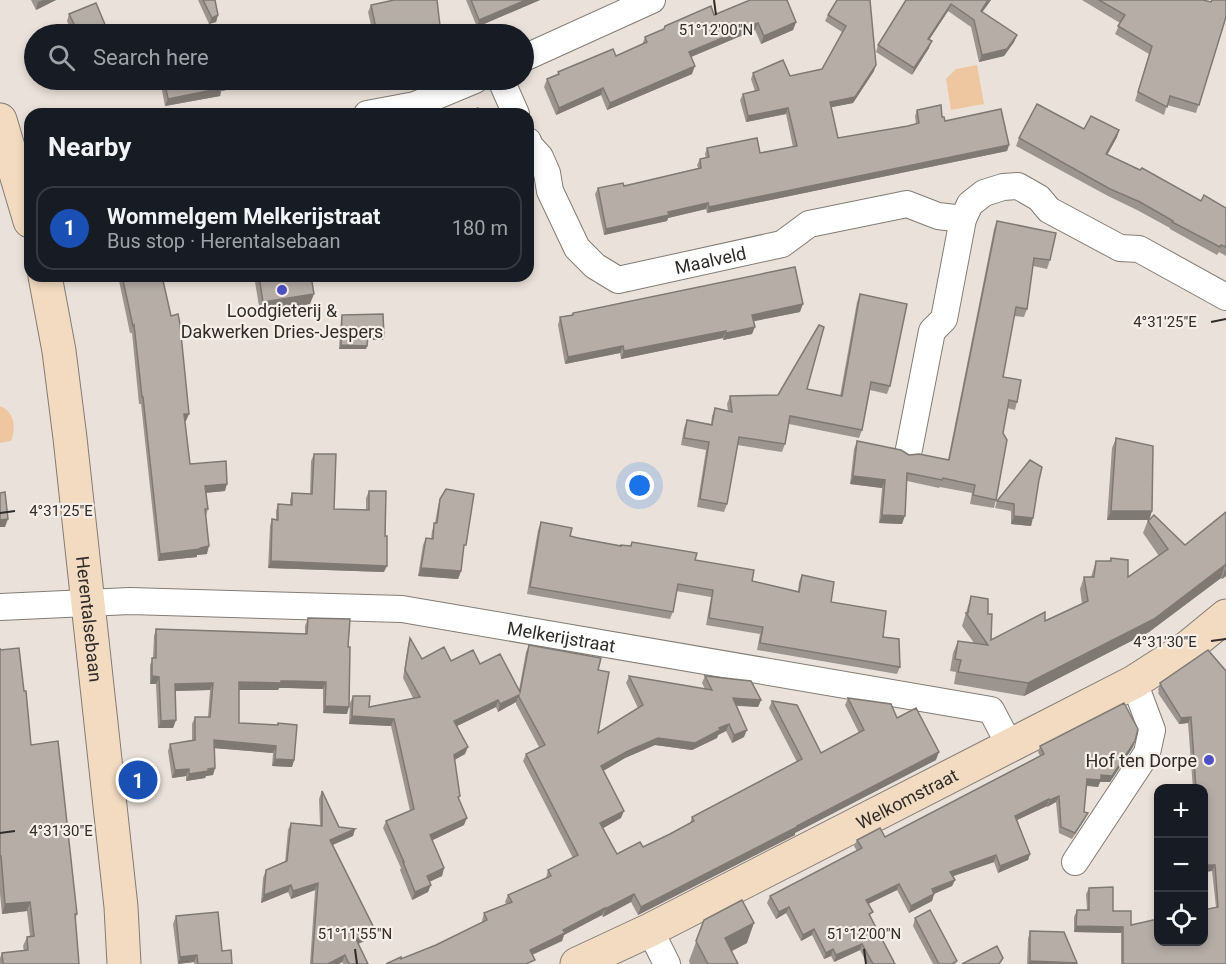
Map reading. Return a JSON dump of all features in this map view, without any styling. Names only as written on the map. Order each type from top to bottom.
[{"type":"main road","points":[[0,120],[24,201]]},
{"type":"main road","name":"Herentalsebaan","points":[[46,282],[59,351],[70,438],[121,907],[124,964]]},
{"type":"main road","name":"Welkomstraat","points":[[577,964],[650,930],[1134,682],[1187,648],[1226,616]]},
{"type":"street","points":[[534,53],[652,0]]},
{"type":"street","points":[[399,108],[415,105],[452,90]]},
{"type":"street","points":[[505,90],[513,108]]},
{"type":"street","name":"Maalveld","points":[[534,150],[540,157],[547,173],[550,191],[577,248],[595,266],[618,280],[782,244],[809,224],[907,204],[938,216],[963,219]]},
{"type":"street","points":[[909,450],[932,331],[944,319],[963,219],[970,204],[984,193],[1003,187],[1018,186],[1038,198],[1048,210],[1120,248],[1139,249],[1226,297]]},
{"type":"street","name":"Melkerijstraat","points":[[88,604],[130,601],[402,609],[991,710],[1010,746]]},
{"type":"street","points":[[0,607],[88,604]]},
{"type":"street","points":[[1075,862],[1146,753],[1152,730],[1134,682]]},
{"type":"street","points":[[650,930],[667,964]]},
{"type":"shaded area","points":[[977,65],[984,104],[951,110],[946,79],[956,69]]},
{"type":"shaded area","points":[[0,406],[9,412],[14,431],[11,441],[0,443]]},
{"type":"building","points":[[203,0],[215,0],[218,15],[212,18]]},
{"type":"building","points":[[394,0],[437,0],[440,24],[375,24],[371,5]]},
{"type":"building","points":[[471,0],[526,0],[479,20]]},
{"type":"building","points":[[750,0],[787,0],[796,22],[764,36],[758,23],[689,52],[695,66],[610,103],[603,88],[559,108],[547,79],[559,74],[558,72],[613,49],[616,56],[647,42],[645,37],[664,29],[665,26],[711,6],[714,15]]},
{"type":"building","points":[[837,0],[870,0],[876,65],[855,97],[830,102],[838,138],[919,123],[917,110],[941,105],[942,117],[945,121],[1001,109],[1009,145],[709,207],[708,203],[668,212],[669,215],[606,229],[598,188],[623,183],[624,186],[701,168],[700,159],[709,157],[707,148],[757,138],[760,153],[797,146],[788,108],[748,116],[743,94],[759,90],[753,73],[783,60],[790,76],[822,69],[846,26],[828,15]]},
{"type":"building","points":[[906,0],[988,0],[981,11],[1017,35],[1007,49],[982,55],[974,20],[951,4],[928,39],[932,41],[914,68],[878,45]]},
{"type":"building","points":[[1099,0],[1203,0],[1211,2],[1212,0],[1226,0],[1226,17],[1199,105],[1170,96],[1167,107],[1138,92],[1152,46],[1118,26],[1125,15]]},
{"type":"building","points":[[96,3],[105,24],[74,24],[69,14]]},
{"type":"building","points":[[166,90],[212,90],[168,99]]},
{"type":"building","points":[[1037,104],[1084,129],[1091,116],[1119,130],[1106,154],[1140,170],[1142,168],[1201,201],[1204,195],[1226,208],[1226,247],[1221,245],[1220,247],[1172,222],[1140,202],[1110,189],[1019,138]]},
{"type":"building","points":[[997,221],[1056,233],[1050,260],[1034,258],[1027,309],[1016,307],[1003,377],[1021,380],[1017,402],[1009,400],[1003,433],[1007,440],[996,500],[973,495],[975,485],[907,473],[905,516],[882,515],[885,480],[853,476],[857,441],[901,450],[909,455],[919,454],[949,460]]},
{"type":"building","points":[[795,267],[803,304],[752,315],[755,327],[624,351],[623,346],[568,357],[560,317]]},
{"type":"building","points":[[123,282],[163,282],[171,316],[178,314],[180,324],[189,414],[184,414],[190,464],[226,461],[227,484],[205,486],[209,546],[200,549],[160,554],[133,326]]},
{"type":"building","points":[[260,282],[312,282],[314,294],[263,302]]},
{"type":"building","points":[[860,294],[907,304],[890,386],[871,382],[862,430],[790,416],[785,444],[739,437],[727,504],[700,499],[709,442],[684,438],[687,420],[712,425],[715,408],[732,412],[730,396],[778,395],[819,325],[824,327],[807,389],[842,396]]},
{"type":"building","points":[[383,314],[384,336],[368,337],[367,346],[341,345],[342,315]]},
{"type":"building","points":[[1116,438],[1153,446],[1152,511],[1111,511]]},
{"type":"building","points":[[314,454],[336,454],[334,509],[369,510],[369,491],[386,491],[387,566],[271,561],[272,519],[278,520],[278,504],[292,505],[292,493],[312,494]]},
{"type":"building","points":[[1030,460],[1042,467],[1033,518],[1014,516],[1014,504],[997,501]]},
{"type":"building","points":[[446,489],[474,494],[461,571],[421,568],[426,538],[433,539],[440,499]]},
{"type":"building","points":[[5,492],[8,519],[0,520],[0,493]]},
{"type":"building","points":[[1226,512],[1226,567],[1225,565],[1154,619],[1028,683],[958,672],[961,660],[955,659],[958,641],[988,645],[966,613],[968,613],[971,596],[988,599],[988,614],[992,614],[991,640],[1045,612],[1045,621],[1088,601],[1084,577],[1094,577],[1096,561],[1111,561],[1111,558],[1128,560],[1128,577],[1168,549],[1148,521],[1154,515],[1185,545]]},
{"type":"building","points":[[541,522],[572,528],[570,536],[578,538],[621,546],[631,546],[632,542],[697,553],[695,560],[754,570],[752,581],[799,592],[802,575],[834,582],[831,602],[886,611],[883,637],[899,639],[900,667],[760,643],[763,627],[709,618],[713,590],[678,584],[673,612],[530,587]]},
{"type":"building","points":[[308,618],[350,619],[349,707],[325,706],[326,682],[239,682],[239,723],[297,725],[294,760],[275,759],[276,746],[214,740],[215,768],[189,774],[189,769],[175,770],[170,744],[195,740],[195,717],[210,717],[213,683],[175,684],[176,720],[161,721],[159,677],[152,676],[152,658],[156,658],[156,629],[307,634]]},
{"type":"building","points":[[410,638],[422,659],[444,647],[451,661],[473,650],[480,664],[500,654],[520,692],[529,645],[601,658],[598,670],[609,672],[598,733],[643,705],[629,676],[712,690],[705,676],[751,681],[761,700],[733,698],[747,730],[734,735],[729,724],[695,743],[658,738],[601,766],[624,811],[600,823],[617,854],[640,842],[643,847],[670,834],[694,821],[692,817],[802,759],[772,701],[797,705],[821,753],[864,730],[848,698],[891,704],[897,718],[916,708],[939,752],[641,907],[634,894],[605,908],[563,930],[565,933],[530,950],[535,960],[526,964],[386,964],[436,945],[487,920],[484,913],[512,902],[508,895],[551,876],[548,870],[578,855],[526,754],[545,745],[519,695],[500,704],[498,700],[454,721],[468,747],[454,755],[460,796],[458,797],[467,818],[430,835],[444,868],[427,876],[431,885],[415,892],[386,821],[414,809],[394,719],[352,716],[353,696],[370,696],[369,707],[420,697],[405,670]]},
{"type":"building","points":[[19,648],[31,745],[58,741],[77,914],[75,914],[79,964],[3,964],[2,953],[28,950],[27,937],[34,936],[30,902],[5,904],[0,856],[0,650]]},
{"type":"building","points":[[1208,650],[1226,671],[1226,964],[1123,964],[1123,927],[1076,926],[1077,910],[1089,910],[1089,888],[1113,887],[1113,911],[1131,911],[1131,925],[1154,920],[1154,946],[1208,946],[1208,909],[1218,907],[1215,865],[1208,865],[1208,784],[1196,784],[1191,717],[1181,718],[1160,683]]},
{"type":"building","points":[[1124,703],[1138,729],[1135,741],[1112,776],[1101,775],[1101,780],[1087,779],[1084,812],[1088,813],[1075,833],[1061,827],[1059,796],[1049,799],[1015,816],[1030,854],[1000,866],[996,855],[950,872],[955,880],[932,889],[934,894],[911,906],[899,884],[866,900],[873,912],[869,914],[895,964],[873,964],[862,944],[836,955],[833,949],[826,953],[814,929],[803,935],[789,907],[779,912],[770,896],[862,848],[857,840],[880,828],[885,837],[1044,754],[1040,746]]},
{"type":"building","points":[[322,791],[339,827],[355,829],[330,840],[375,930],[356,939],[368,964],[349,964],[345,955],[328,964],[312,964],[318,883],[293,891],[291,885],[264,895],[266,870],[287,861],[291,823],[322,826]]},
{"type":"building","points":[[742,900],[754,923],[725,938],[738,964],[708,964],[696,941],[704,920]]},
{"type":"building","points":[[930,910],[957,961],[952,964],[939,964],[915,918]]},
{"type":"building","points":[[218,912],[222,951],[231,950],[232,964],[198,964],[197,955],[180,957],[176,916]]},
{"type":"building","points":[[1030,931],[1064,932],[1077,963],[1030,961]]},
{"type":"building","points":[[997,946],[1003,958],[999,964],[962,964]]},
{"type":"place","name":"Loodgieterij & Dakwerken Dries-Jespers","points":[[282,290]]},
{"type":"place","name":"Hof ten Dorpe","points":[[1209,760]]},
{"type":"place","name":"Wommelgem Melkerijstraat","points":[[138,780]]}]
